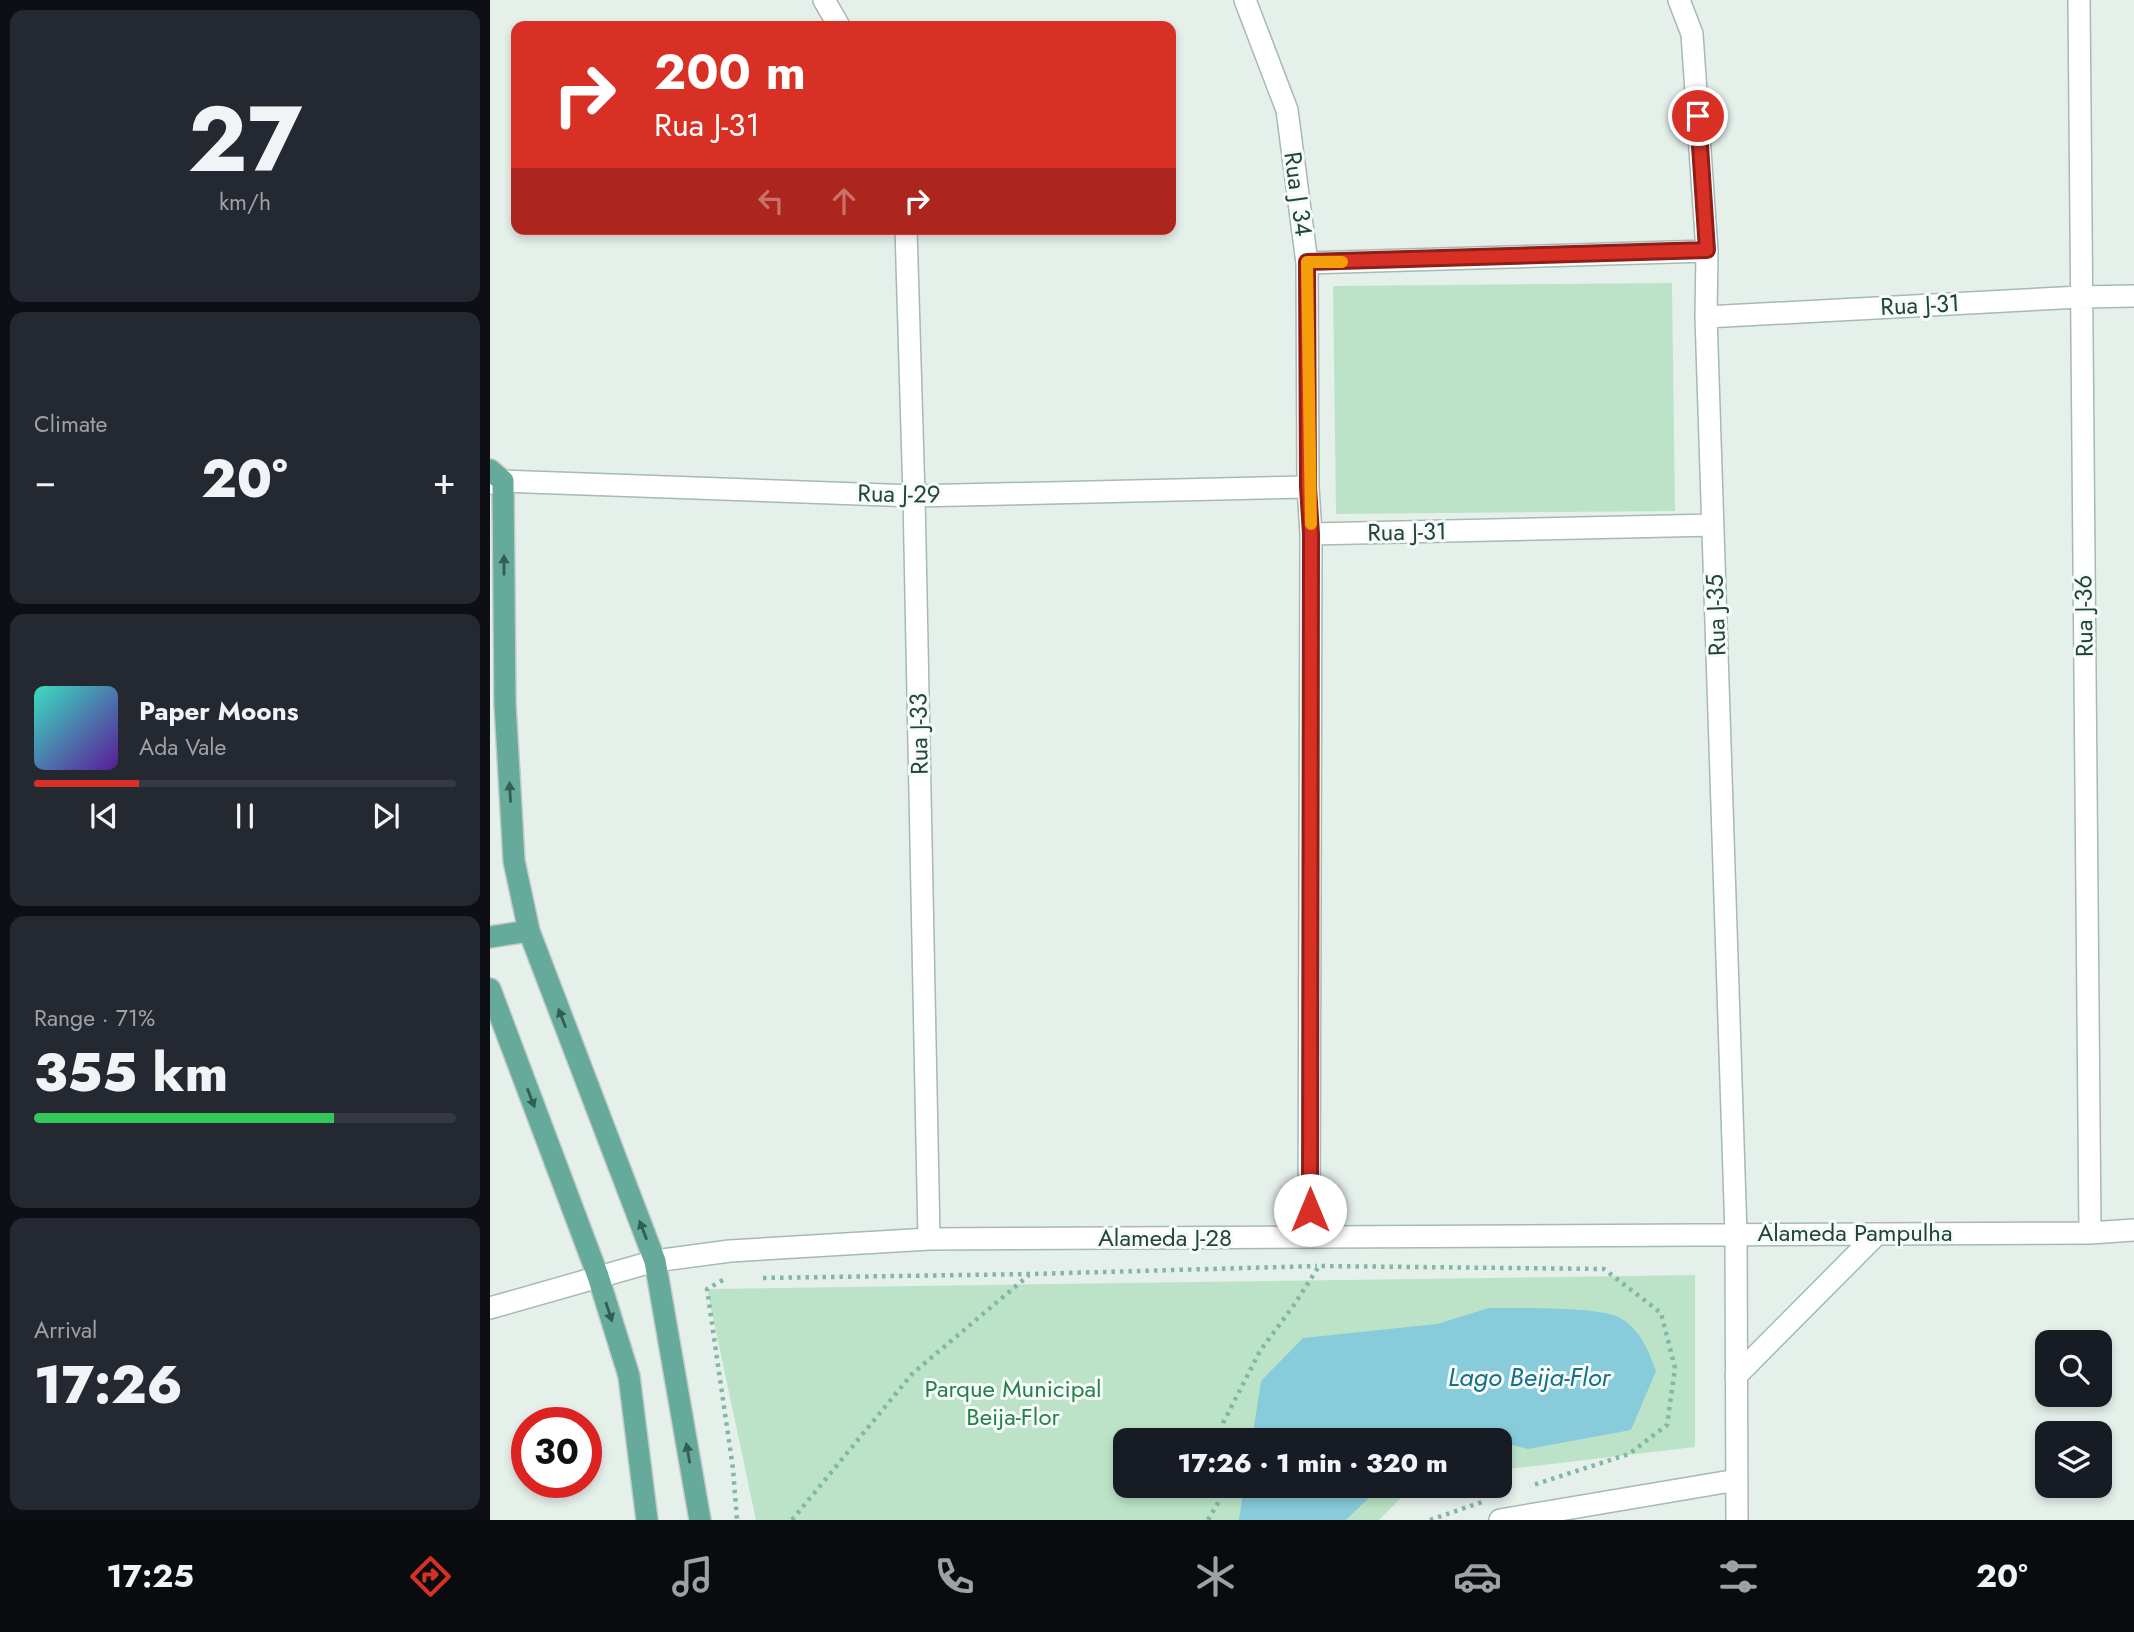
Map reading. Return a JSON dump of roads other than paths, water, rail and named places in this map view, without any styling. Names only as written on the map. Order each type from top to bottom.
[{"type":"main road","points":[[494,478],[514,861],[529,931],[655,1261],[700,1520]]},
{"type":"main road","points":[[490,937],[529,931]]},
{"type":"main road","points":[[490,989],[598,1276],[629,1376],[647,1520]]},
{"type":"street","points":[[824,0],[836,21]]},
{"type":"street","name":"Rua J 34","points":[[1245,0],[1287,110],[1307,262],[1308,487],[1311,534],[1310,1237]]},
{"type":"street","name":"Rua J-35","points":[[1679,0],[1692,34],[1707,250],[1706,317],[1736,1234]]},
{"type":"street","name":"Rua J-36","points":[[2079,0],[2090,1233]]},
{"type":"street","name":"Rua J-33","points":[[906,235],[929,1239]]},
{"type":"street","points":[[1307,262],[1707,250]]},
{"type":"street","name":"Rua J-31","points":[[1706,317],[2134,296]]},
{"type":"street","name":"Rua J-29","points":[[494,478],[914,496],[1308,487]]},
{"type":"street","name":"Rua J-31","points":[[1311,534],[1713,525]]},
{"type":"street","name":"Alameda Pampulha","points":[[1737,1520],[1736,1234],[2090,1233],[2134,1230]]},
{"type":"street","name":"Alameda J-28","points":[[490,1308],[655,1261],[730,1251],[929,1239],[1736,1234]]},
{"type":"street","points":[[1736,1376],[1877,1234]]},
{"type":"street","points":[[1500,1520],[1737,1480]]},
{"type":"water","name":"Lago Beija-Flor","points":[[1489,1308],[1557,1308],[1610,1314],[1633,1328],[1643,1341],[1656,1371],[1631,1430],[1528,1449],[1512,1445],[1512,1428],[1254,1428],[1261,1381],[1303,1338],[1437,1324]]},
{"type":"water","points":[[1242,1498],[1369,1498],[1346,1520],[1239,1520]]},
{"type":"park label","name":"Parque Municipal Beija-Flor","points":[[1013,1403]]}]
